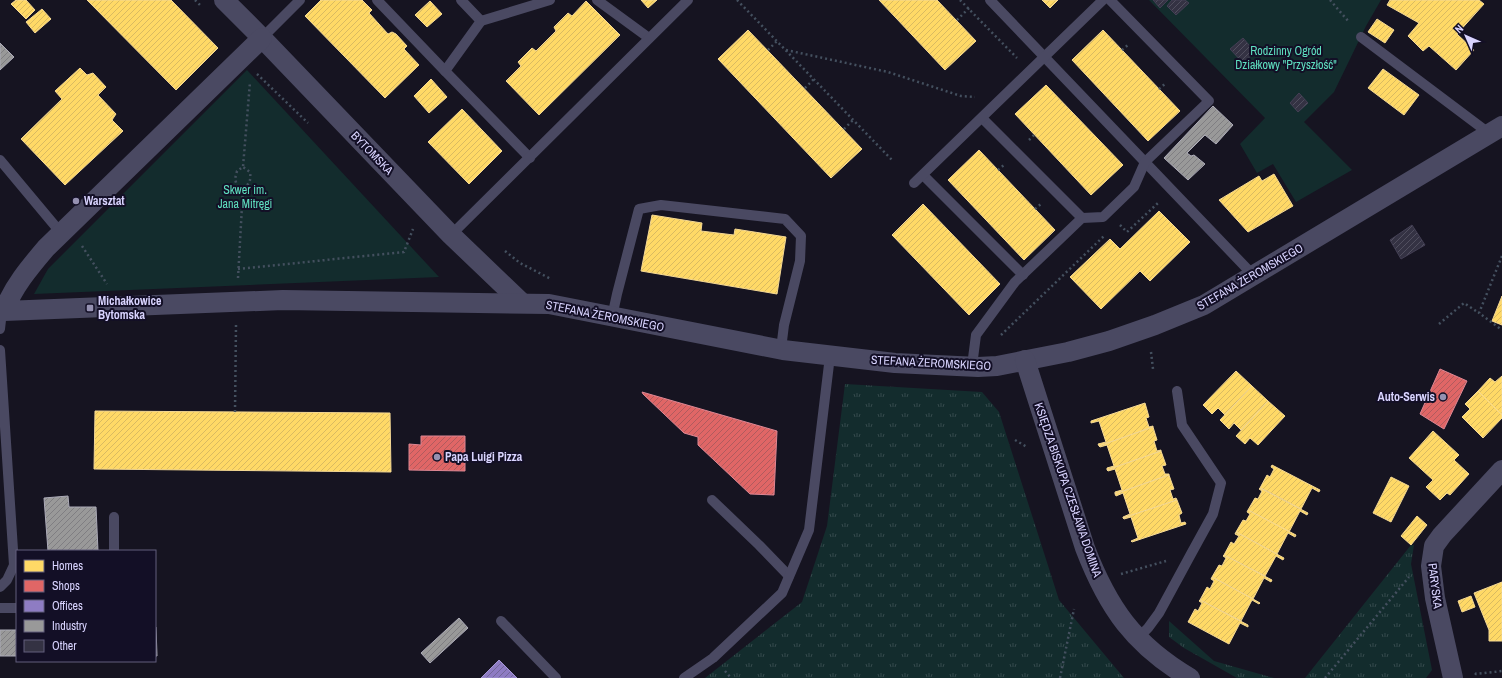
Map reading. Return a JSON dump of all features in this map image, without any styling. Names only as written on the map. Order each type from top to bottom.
[{"type":"street","name":"BYTOMSKA","points":[[224,0],[451,235],[522,303]]},
{"type":"street","points":[[2,320],[9,297],[24,274],[46,248],[262,38]]},
{"type":"street","name":"STEFANA ŻEROMSKIEGO","points":[[2,320],[122,306],[283,300],[549,304],[781,349],[830,356],[895,364],[973,358],[997,366],[1068,352],[1109,341],[1155,325],[1204,305],[1496,130]]},
{"type":"street","name":"KSIĘDZA BISKUPA CZESŁAWA DOMINA","points":[[1025,360],[1047,431],[1094,570],[1116,612],[1137,638],[1156,656],[1190,678]]},
{"type":"street","name":"PARYSKA","points":[[1453,678],[1435,598],[1431,566],[1434,546],[1442,534],[1502,470]]},
{"type":"lane","points":[[262,38],[300,0]]},
{"type":"lane","points":[[377,0],[530,158]]},
{"type":"lane","points":[[461,0],[482,21]]},
{"type":"lane","points":[[445,70],[482,21],[550,0]]},
{"type":"lane","points":[[597,0],[649,38]]},
{"type":"lane","points":[[451,235],[688,0]]},
{"type":"lane","points":[[990,0],[1254,276]]},
{"type":"lane","points":[[914,183],[1103,0]]},
{"type":"lane","points":[[973,358],[976,335],[1015,282],[1082,218],[1103,217],[1134,187],[1145,162],[1209,101],[1110,0]]},
{"type":"lane","points":[[1361,37],[1496,130]]},
{"type":"lane","points":[[982,118],[1082,218]]},
{"type":"lane","points":[[0,160],[65,229]]},
{"type":"lane","points":[[923,175],[1023,275]]},
{"type":"lane","points":[[612,317],[639,209],[661,205],[785,219],[801,236],[800,261],[784,325],[781,349]]},
{"type":"lane","points":[[0,350],[14,565],[6,580],[0,587]]},
{"type":"lane","points":[[684,678],[713,658],[782,592],[809,530],[830,356]]},
{"type":"lane","points":[[1137,638],[1148,628],[1159,613],[1192,554],[1212,514],[1221,483],[1182,425],[1177,390]]},
{"type":"lane","points":[[712,500],[789,576]]},
{"type":"lane","points":[[114,517],[114,550]]},
{"type":"lane","points":[[0,608],[16,608]]},
{"type":"lane","points":[[501,621],[556,678]]},
{"type":"path","points":[[738,0],[892,160]]},
{"type":"path","points":[[960,0],[1029,71]]},
{"type":"path","points":[[1330,0],[1361,37]]},
{"type":"path","points":[[956,20],[972,5]]},
{"type":"path","points":[[768,50],[777,41]]},
{"type":"path","points":[[786,50],[888,72],[961,96],[1000,100]]},
{"type":"path","points":[[243,167],[250,80],[258,74],[313,128]]},
{"type":"path","points":[[805,88],[814,79]]},
{"type":"path","points":[[844,129],[853,120]]},
{"type":"path","points":[[243,167],[237,171],[235,179],[237,186],[243,188]]},
{"type":"path","points":[[243,167],[250,172],[251,179],[248,185],[243,188]]},
{"type":"path","points":[[235,412],[238,269],[243,188]]},
{"type":"path","points":[[1118,222],[1127,232],[1160,201]]},
{"type":"path","points":[[238,269],[404,252],[414,225]]},
{"type":"path","points":[[65,229],[122,306]]},
{"type":"path","points":[[973,358],[990,345],[1107,233]]},
{"type":"path","points":[[504,251],[520,263],[556,280]]},
{"type":"path","points":[[1479,313],[1502,256]]},
{"type":"path","points":[[1439,324],[1464,303],[1502,330]]},
{"type":"path","points":[[1151,347],[1153,369]]},
{"type":"path","points":[[1116,575],[1192,554]]},
{"type":"path","points":[[1325,678],[1409,576]]},
{"type":"path","points":[[1060,678],[1074,609]]},
{"type":"green space","name":"Rodzinny Ogród Działkowy \"Przyszłość\"","points":[[1149,0],[1381,0],[1366,26],[1334,92],[1304,122],[1352,170],[1296,202],[1273,164],[1257,173],[1240,144],[1265,118]]},
{"type":"green space","name":"Skwer im. Jana Mitręgi","points":[[247,70],[439,277],[34,294],[48,269]]},
{"type":"green space","points":[[845,384],[982,392],[999,412],[1059,600],[1124,678],[705,678],[802,602],[827,526]]},
{"type":"green space","points":[[1411,545],[1414,545],[1411,564],[1432,670],[1426,678],[1305,678]]},
{"type":"green space","points":[[1169,621],[1214,661],[1274,678],[1237,678],[1184,648],[1169,637]]},
{"type":"building: Homes","points":[[16,0],[26,0],[35,10],[26,19],[11,4]]},
{"type":"building: Homes","points":[[87,0],[171,0],[218,48],[176,90]]},
{"type":"building: Homes","points":[[321,0],[362,0],[372,10],[369,13],[388,34],[392,32],[396,34],[407,46],[404,49],[419,65],[385,98],[305,16]]},
{"type":"building: Homes","points":[[641,0],[657,0],[648,8]]},
{"type":"building: Homes","points":[[879,0],[937,0],[976,41],[945,70]]},
{"type":"building: Homes","points":[[1042,0],[1058,0],[1050,8]]},
{"type":"building: Homes","points":[[1390,0],[1479,0],[1484,4],[1457,34],[1474,50],[1456,70],[1429,46],[1423,51],[1408,36],[1419,23],[1387,5]]},
{"type":"building: Homes","points":[[430,1],[442,14],[427,27],[415,15]]},
{"type":"building: Homes","points":[[586,1],[620,35],[539,115],[506,81],[521,66],[518,62],[532,48],[536,51],[556,31],[554,27],[568,13],[572,16]]},
{"type":"building: Homes","points":[[42,9],[51,19],[35,33],[26,22]]},
{"type":"building: Homes","points":[[1377,19],[1394,30],[1385,43],[1368,32]]},
{"type":"building: Homes","points":[[748,30],[862,149],[831,178],[718,59]]},
{"type":"building: Homes","points":[[1103,30],[1180,111],[1148,141],[1072,60]]},
{"type":"building: Homes","points":[[80,68],[87,75],[93,73],[106,87],[98,95],[116,114],[112,120],[123,131],[65,185],[21,139],[62,99],[55,91]]},
{"type":"building: Homes","points":[[1383,69],[1419,95],[1404,115],[1368,88]]},
{"type":"building: Homes","points":[[431,79],[447,97],[429,113],[414,96]]},
{"type":"building: Homes","points":[[1046,85],[1123,165],[1091,195],[1015,114]]},
{"type":"building: Homes","points":[[462,109],[502,151],[469,184],[428,142]]},
{"type":"building: Homes","points":[[979,150],[1055,230],[1024,260],[948,180]]},
{"type":"building: Homes","points":[[1274,174],[1293,206],[1248,232],[1219,200],[1259,176],[1262,181]]},
{"type":"building: Homes","points":[[923,204],[1000,284],[969,315],[892,235]]},
{"type":"building: Homes","points":[[1159,211],[1190,242],[1150,281],[1140,271],[1101,309],[1070,277],[1110,239],[1120,249]]},
{"type":"building: Homes","points":[[652,215],[702,223],[701,231],[734,235],[735,229],[786,237],[777,294],[641,271]]},
{"type":"building: Homes","points":[[1502,296],[1502,325],[1492,321]]},
{"type":"building: Homes","points":[[1236,371],[1252,386],[1225,415],[1218,408],[1212,414],[1203,405]]},
{"type":"building: Homes","points":[[1502,376],[1502,415],[1478,391],[1490,378],[1495,382]]},
{"type":"building: Homes","points":[[1252,386],[1268,401],[1241,430],[1234,423],[1229,429],[1220,420]]},
{"type":"building: Homes","points":[[1478,391],[1502,415],[1502,418],[1483,438],[1462,417],[1470,409],[1465,404]]},
{"type":"building: Homes","points":[[1268,401],[1285,416],[1258,445],[1250,438],[1245,444],[1236,436]]},
{"type":"building: Homes","points":[[1145,403],[1149,417],[1146,418],[1149,427],[1153,427],[1099,446],[1098,444],[1106,442],[1099,421],[1091,423],[1091,421]]},
{"type":"building: Homes","points":[[95,411],[390,413],[391,472],[94,469]]},
{"type":"building: Homes","points":[[1153,427],[1157,440],[1154,441],[1157,451],[1161,451],[1107,470],[1107,468],[1114,466],[1107,445],[1099,446]]},
{"type":"building: Homes","points":[[1433,431],[1459,455],[1454,460],[1469,474],[1450,495],[1447,493],[1440,500],[1426,487],[1433,480],[1409,458]]},
{"type":"building: Homes","points":[[1161,451],[1166,465],[1162,466],[1165,474],[1169,475],[1115,494],[1115,492],[1122,490],[1115,469],[1107,470]]},
{"type":"building: Homes","points":[[1272,465],[1320,490],[1319,492],[1312,488],[1301,509],[1260,488],[1267,475],[1270,477],[1274,469],[1271,467]]},
{"type":"building: Homes","points":[[1169,475],[1174,489],[1170,490],[1173,499],[1176,498],[1177,500],[1123,518],[1130,514],[1123,493],[1116,496],[1115,494]]},
{"type":"building: Homes","points":[[1391,477],[1409,486],[1391,522],[1373,513]]},
{"type":"building: Homes","points":[[1260,488],[1308,513],[1307,515],[1300,511],[1289,532],[1248,510],[1255,498],[1258,499],[1262,491],[1259,489]]},
{"type":"building: Homes","points":[[1177,500],[1182,513],[1179,515],[1181,523],[1185,522],[1186,524],[1132,542],[1131,541],[1138,538],[1131,517],[1123,518]]},
{"type":"building: Homes","points":[[1248,510],[1296,535],[1295,537],[1288,533],[1277,554],[1236,532],[1243,520],[1246,521],[1250,514],[1247,512]]},
{"type":"building: Homes","points":[[1417,516],[1427,525],[1411,545],[1401,536]]},
{"type":"building: Homes","points":[[1236,532],[1284,558],[1283,560],[1276,556],[1265,576],[1224,555],[1231,542],[1234,544],[1239,536],[1235,534]]},
{"type":"building: Homes","points":[[1224,555],[1272,580],[1271,582],[1264,578],[1253,599],[1212,577],[1219,565],[1222,566],[1226,558],[1223,556]]},
{"type":"building: Homes","points":[[1212,577],[1260,603],[1259,604],[1252,600],[1241,621],[1200,600],[1207,587],[1210,589],[1214,581],[1211,579]]},
{"type":"building: Homes","points":[[1502,582],[1502,641],[1489,641],[1489,630],[1474,593]]},
{"type":"building: Homes","points":[[1471,596],[1475,607],[1462,612],[1458,601]]},
{"type":"building: Homes","points":[[1200,600],[1248,625],[1248,627],[1240,623],[1229,644],[1188,622],[1195,609],[1198,611],[1202,603],[1199,601]]},
{"type":"building: Shops","name":"Auto-Serwis","points":[[1440,369],[1467,381],[1444,429],[1420,414]]},
{"type":"building: Shops","points":[[642,392],[777,431],[774,495],[750,494],[698,445],[698,437],[684,433]]},
{"type":"building: Shops","name":"Papa Luigi Pizza","points":[[421,436],[465,436],[465,471],[409,470],[409,444],[421,445]]},
{"type":"building: Offices","points":[[499,660],[517,678],[481,678]]},
{"type":"building: Industry","points":[[0,43],[14,57],[0,70]]},
{"type":"building: Industry","points":[[1213,106],[1233,125],[1216,144],[1205,135],[1187,153],[1191,156],[1194,155],[1205,164],[1188,180],[1164,158]]},
{"type":"building: Industry","points":[[68,496],[69,507],[96,507],[98,550],[48,550],[44,498]]},
{"type":"building: Industry","points":[[459,618],[468,628],[430,663],[421,653]]},
{"type":"building: Industry","points":[[156,627],[157,656],[156,656]]},
{"type":"building: Industry","points":[[0,630],[16,630],[16,656],[0,656]]},
{"type":"building: Other","points":[[1153,0],[1168,0],[1160,8]]},
{"type":"building: Other","points":[[1172,0],[1185,0],[1189,3],[1176,15],[1167,6]]},
{"type":"building: Other","points":[[1243,38],[1255,52],[1243,63],[1230,49]]},
{"type":"building: Other","points":[[1299,93],[1308,103],[1298,112],[1290,103]]},
{"type":"building: Other","points":[[1412,225],[1425,245],[1401,259],[1390,240]]},
{"type":"place","name":"Warsztat","points":[[76,201]]},
{"type":"place","name":"Michałkowice Bytomska","points":[[90,308]]},
{"type":"place","name":"Auto-Serwis","points":[[1443,397]]},
{"type":"place","name":"Papa Luigi Pizza","points":[[437,457]]}]
